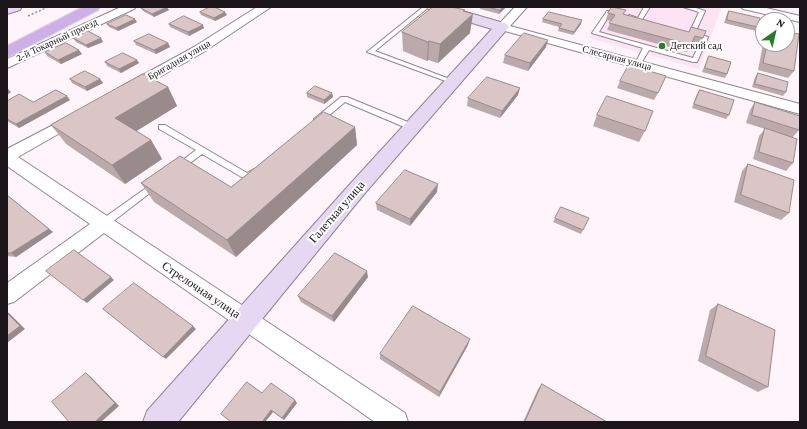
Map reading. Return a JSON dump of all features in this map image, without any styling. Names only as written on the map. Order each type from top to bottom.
[{"type":"main road","points":[[7,37],[67,7]]},
{"type":"main road","points":[[7,52],[93,7]]},
{"type":"street","points":[[8,8],[15,7]]},
{"type":"street","name":"2-й Токарный проезд","points":[[7,64],[130,7]]},
{"type":"street","name":"Бригадная улица","points":[[116,96],[198,50],[266,7]]},
{"type":"street","name":"Слесарная улица","points":[[434,7],[800,109]]},
{"type":"street","name":"Галетная улица","points":[[158,422],[358,188],[521,7]]},
{"type":"street","points":[[747,7],[800,19]]},
{"type":"street","points":[[7,157],[89,111]]},
{"type":"street","name":"Стрелочная улица","points":[[7,157],[244,320],[396,422]]},
{"type":"street","points":[[7,294],[104,223]]},
{"type":"lane","points":[[426,7],[370,52],[453,82]]},
{"type":"lane","points":[[639,20],[646,7]]},
{"type":"lane","points":[[686,7],[702,11],[692,34]]},
{"type":"lane","points":[[646,22],[609,12],[595,33],[695,61],[704,37],[685,32]]},
{"type":"lane","points":[[638,64],[647,47]]},
{"type":"lane","points":[[308,128],[344,99],[412,127]]},
{"type":"lane","points":[[162,127],[248,177],[260,167]]},
{"type":"lane","points":[[172,172],[202,150]]},
{"type":"lane","points":[[104,223],[161,181]]},
{"type":"shaded area","name":"Детский сад","points":[[611,7],[722,7],[699,69],[589,38]]},
{"type":"building","points":[[167,7],[152,14],[141,8]]},
{"type":"building","points":[[210,7],[214,7],[225,12],[214,18],[200,12]]},
{"type":"building","points":[[433,7],[452,7],[465,10],[463,11],[473,14],[440,44],[428,42],[402,32]]},
{"type":"building","points":[[488,7],[503,7],[500,10]]},
{"type":"building","points":[[612,7],[626,10],[623,14],[689,32],[691,27],[706,31],[703,38],[695,36],[691,45],[609,23],[615,15],[608,13]]},
{"type":"building","points":[[729,11],[755,17],[755,26],[727,20]]},
{"type":"building","points":[[549,12],[582,20],[574,32],[559,28],[562,24],[543,19]]},
{"type":"building","points":[[126,15],[135,19],[116,28],[107,24]]},
{"type":"building","points":[[184,16],[203,25],[188,32],[169,24]]},
{"type":"building","points":[[88,31],[101,38],[86,45],[73,38]]},
{"type":"building","points":[[524,33],[548,40],[530,63],[505,55]]},
{"type":"building","points":[[795,33],[799,34],[794,71],[763,63],[765,52],[795,52]]},
{"type":"building","points":[[149,34],[168,43],[154,50],[134,41]]},
{"type":"building","points":[[66,43],[79,50],[58,60],[45,52]]},
{"type":"building","points":[[123,53],[137,60],[119,69],[105,62]]},
{"type":"building","points":[[709,56],[731,62],[727,74],[705,68]]},
{"type":"building","points":[[629,65],[666,76],[658,93],[620,81]]},
{"type":"building","points":[[85,71],[100,79],[85,87],[70,79]]},
{"type":"building","points":[[758,73],[788,82],[786,92],[755,84]]},
{"type":"building","points":[[143,74],[168,87],[115,118],[151,140],[112,165],[51,125]]},
{"type":"building","points":[[487,77],[520,88],[502,111],[468,98]]},
{"type":"building","points":[[315,86],[332,93],[324,100],[307,93]]},
{"type":"building","points":[[56,90],[67,96],[16,124],[7,119],[7,101],[19,94],[33,102]]},
{"type":"building","points":[[700,90],[734,100],[729,115],[694,104]]},
{"type":"building","points":[[607,96],[653,111],[645,131],[597,115]]},
{"type":"building","points":[[755,102],[800,116],[799,130],[752,115]]},
{"type":"building","points":[[324,112],[355,127],[227,240],[141,183],[180,156],[231,187]]},
{"type":"building","points":[[765,128],[797,139],[793,163],[759,152]]},
{"type":"building","points":[[748,164],[794,180],[789,213],[741,195]]},
{"type":"building","points":[[405,170],[438,184],[410,219],[376,203]]},
{"type":"building","points":[[7,195],[49,229],[11,253],[7,253]]},
{"type":"building","points":[[561,207],[589,218],[583,230],[555,218]]},
{"type":"building","points":[[74,250],[111,277],[83,300],[46,271]]},
{"type":"building","points":[[335,253],[367,271],[332,316],[298,296]]},
{"type":"building","points":[[134,283],[193,326],[163,357],[103,309]]},
{"type":"building","points":[[718,304],[775,330],[768,387],[706,356]]},
{"type":"building","points":[[413,306],[470,339],[440,392],[380,354]]},
{"type":"building","points":[[7,313],[20,326],[7,336]]},
{"type":"building","points":[[86,373],[115,403],[95,422],[69,422],[52,402]]},
{"type":"building","points":[[247,382],[262,393],[271,383],[295,400],[282,418],[271,410],[262,422],[231,422],[221,414]]},
{"type":"building","points":[[542,384],[607,422],[525,422]]},
{"type":"place","name":"Детский сад","points":[[662,46]]}]
